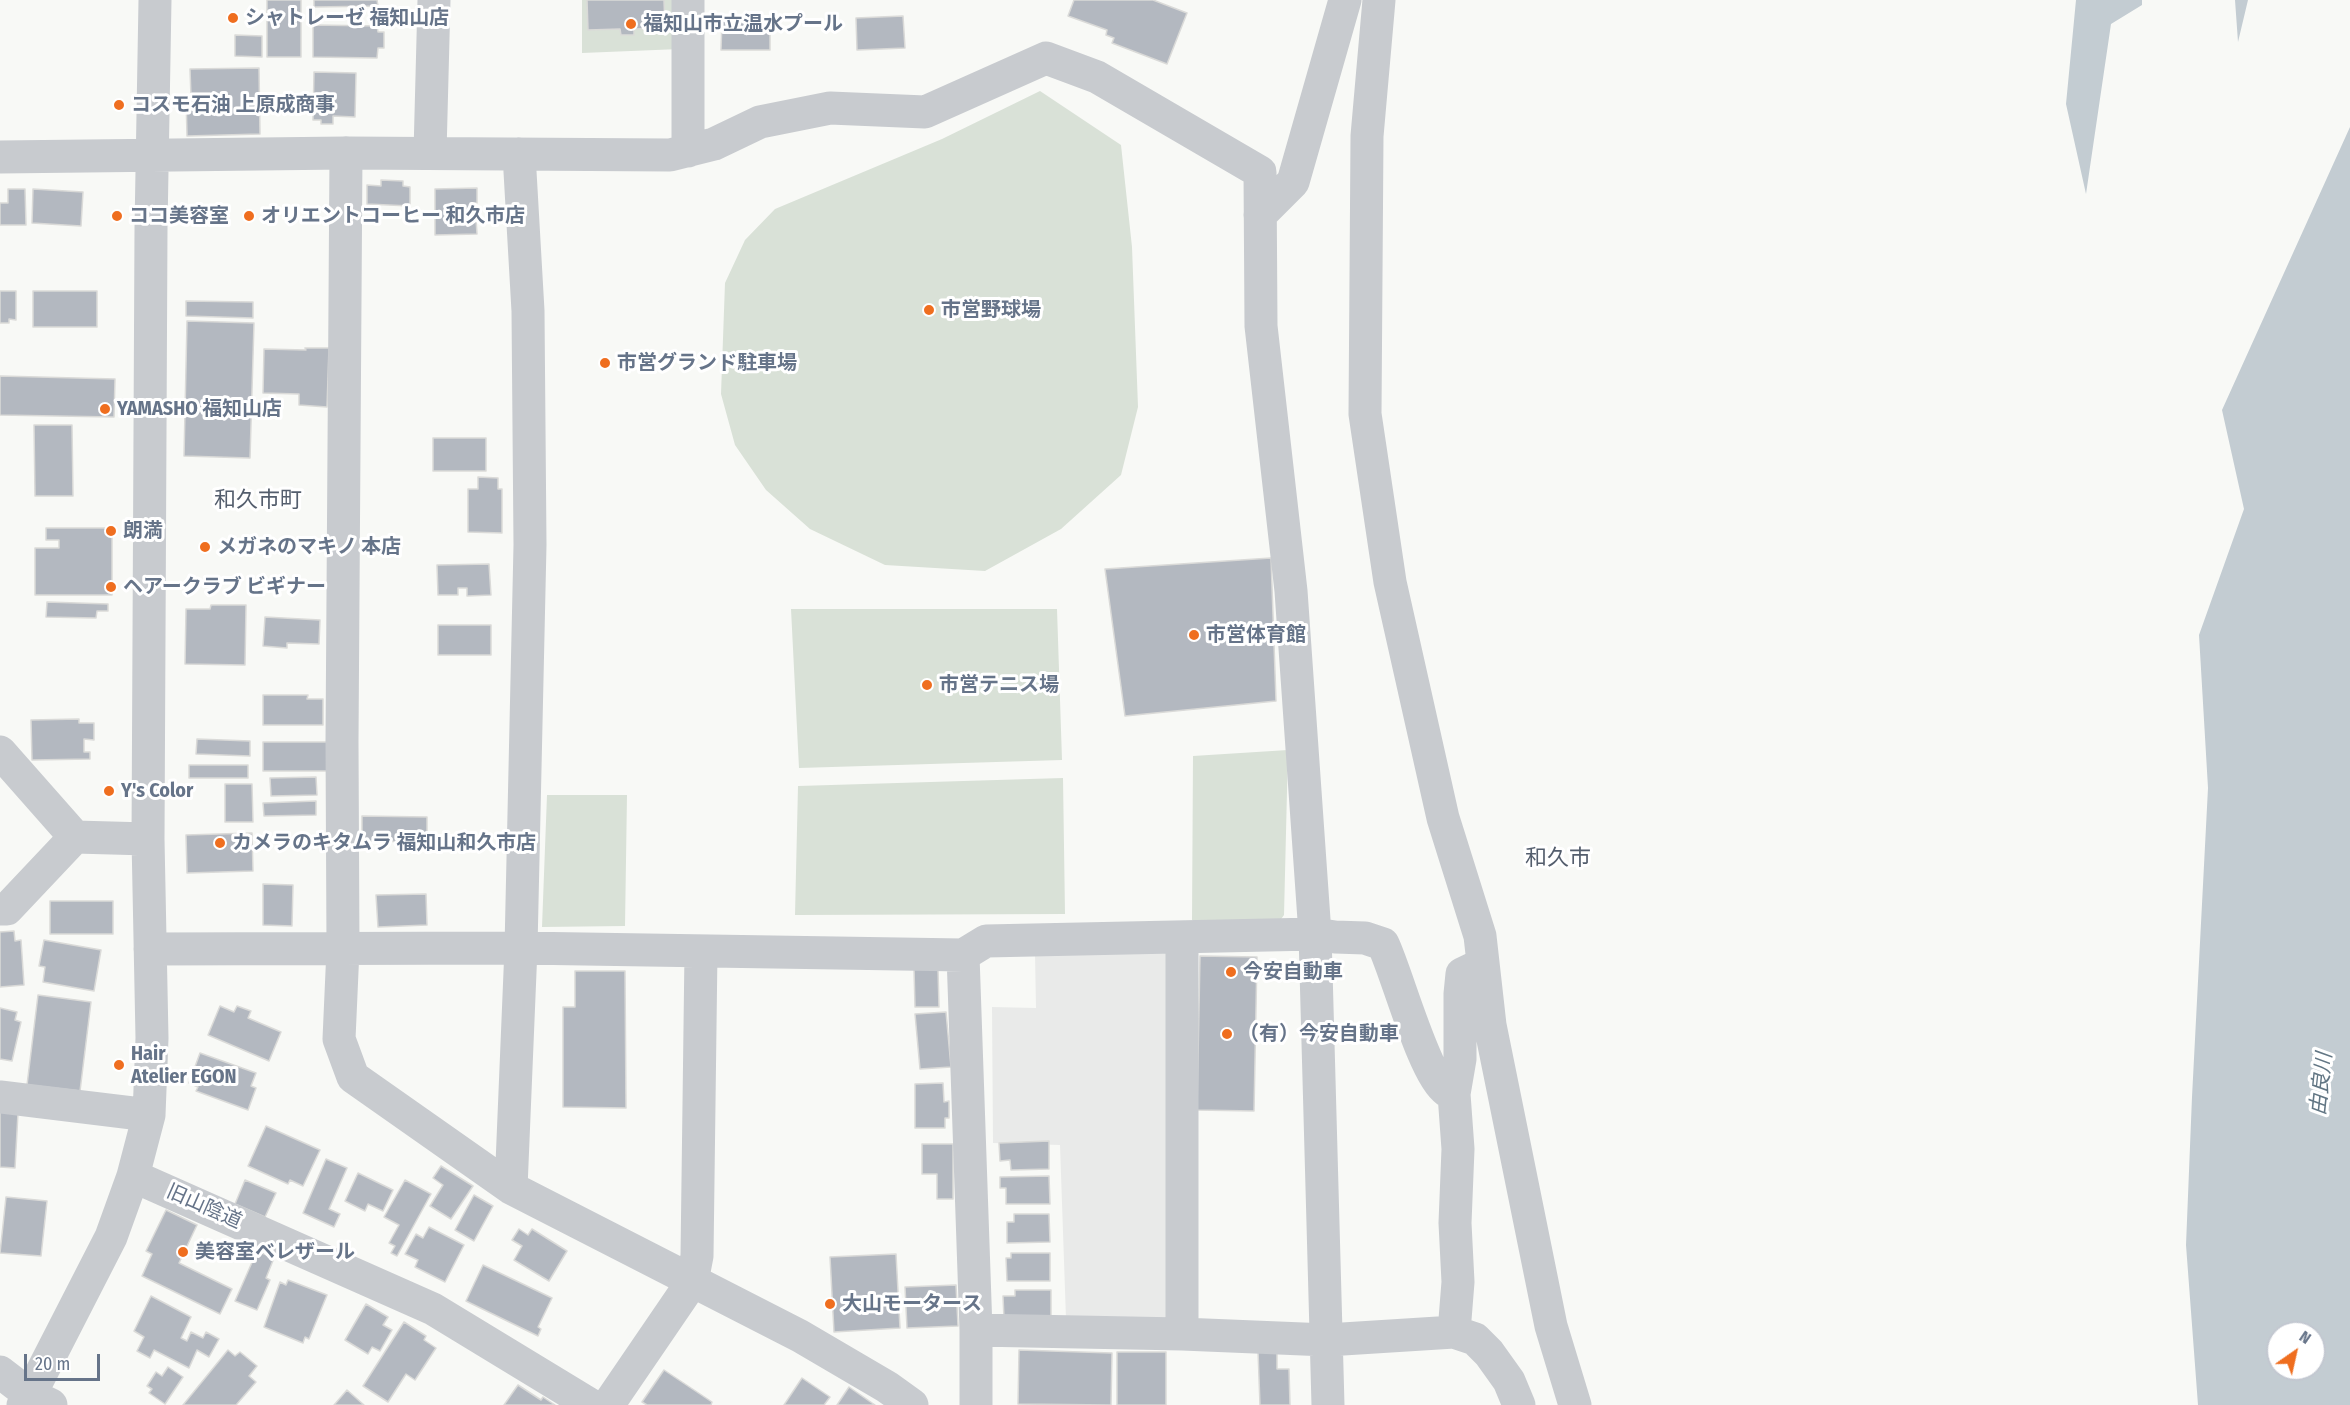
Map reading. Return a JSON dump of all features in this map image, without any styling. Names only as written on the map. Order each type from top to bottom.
[{"type":"street","points":[[0,1372],[35,1403],[111,1237],[133,1176],[148,1115],[152,1038],[148,839],[155,0]]},
{"type":"street","points":[[430,153],[434,0]]},
{"type":"street","points":[[688,0],[688,151]]},
{"type":"street","points":[[1260,216],[1293,182],[1345,0]]},
{"type":"street","points":[[1379,0],[1367,136],[1365,414],[1390,582],[1443,818],[1480,936],[1490,1025],[1551,1326],[1575,1405]]},
{"type":"street","points":[[0,157],[346,153],[670,155],[714,144],[760,122],[830,108],[925,112],[1046,58],[1097,77],[1260,172],[1260,326],[1291,591],[1315,934],[1328,1405]]},
{"type":"street","points":[[346,153],[343,949],[339,1039],[353,1077],[511,1188],[800,1336],[912,1405]]},
{"type":"street","points":[[511,1188],[521,948],[530,544],[528,311],[519,154]]},
{"type":"street","points":[[0,752],[75,837],[148,839]]},
{"type":"street","points":[[0,909],[8,909],[75,837]]},
{"type":"street","points":[[150,949],[521,948],[963,955],[986,941],[1315,934],[1335,938],[1365,938],[1383,945],[1433,1073],[1445,1090],[1454,1094]]},
{"type":"street","points":[[1182,937],[1182,1334]]},
{"type":"street","points":[[609,1405],[692,1282],[697,1256],[701,951]]},
{"type":"street","points":[[963,955],[976,1330],[976,1405]]},
{"type":"street","points":[[1454,1332],[1458,1282],[1455,1223],[1458,1149],[1454,1094],[1460,1059],[1460,994],[1462,974],[1483,964]]},
{"type":"street","points":[[0,1097],[148,1115]]},
{"type":"street","name":"旧山陰道","points":[[133,1176],[432,1309],[591,1405]]},
{"type":"street","points":[[976,1330],[1182,1334],[1327,1340],[1454,1332],[1475,1339],[1489,1353],[1509,1381],[1519,1405]]},
{"type":"shaded area","name":"福知山市立温水プール","points":[[582,0],[680,0],[680,49],[582,53]]},
{"type":"shaded area","name":"市営野球場","points":[[1040,91],[1121,145],[1132,247],[1138,407],[1121,475],[1061,529],[985,571],[885,565],[810,529],[766,490],[735,445],[721,394],[725,283],[745,240],[775,209],[942,139]]},
{"type":"shaded area","name":"市営テニス場","points":[[791,609],[1057,609],[1062,760],[799,768]]},
{"type":"shaded area","points":[[1288,750],[1284,915],[1279,922],[1200,925],[1192,920],[1193,756]]},
{"type":"shaded area","points":[[1063,778],[1065,914],[795,915],[798,786]]},
{"type":"shaded area","points":[[547,795],[627,795],[625,926],[542,927]]},
{"type":"shaded area","points":[[1175,950],[1169,1321],[1066,1319],[1060,1145],[993,1143],[992,1007],[1036,1008],[1035,954]]},
{"type":"water","points":[[2076,0],[2142,0],[2142,5],[2111,24],[2086,194],[2066,104]]},
{"type":"water","points":[[2235,0],[2248,0],[2238,42]]},
{"type":"water","name":"由良川","points":[[2350,127],[2350,1405],[2198,1405],[2186,1245],[2208,788],[2199,635],[2244,509],[2222,410]]},
{"type":"building","points":[[267,0],[301,0],[301,57],[267,57]]},
{"type":"building","points":[[314,0],[377,0],[378,6],[314,7]]},
{"type":"building","points":[[587,0],[664,0],[665,28],[634,29],[634,35],[621,35],[620,29],[588,30]]},
{"type":"building","points":[[1074,0],[1153,0],[1187,13],[1167,64],[1112,43],[1114,38],[1106,35],[1107,30],[1068,16]]},
{"type":"building","points":[[903,16],[905,48],[857,50],[856,18]]},
{"type":"building","points":[[722,19],[770,19],[770,50],[721,50]]},
{"type":"building","points":[[313,25],[377,26],[378,32],[384,32],[384,48],[378,48],[377,58],[313,57]]},
{"type":"building","points":[[235,35],[262,36],[262,57],[235,56]]},
{"type":"building","points":[[259,68],[260,134],[187,136],[186,98],[191,97],[190,69]]},
{"type":"building","points":[[314,72],[356,73],[355,117],[333,116],[333,124],[321,124],[321,120],[313,120]]},
{"type":"building","points":[[381,180],[403,181],[403,186],[410,187],[410,206],[367,204],[367,185],[381,186]]},
{"type":"building","points":[[477,188],[477,203],[472,203],[472,219],[476,219],[477,234],[435,235],[435,189]]},
{"type":"building","points":[[8,189],[25,189],[26,225],[0,225],[0,203],[8,203]]},
{"type":"building","points":[[33,189],[83,192],[81,226],[32,223]]},
{"type":"building","points":[[0,291],[16,291],[16,320],[9,319],[9,323],[0,323]]},
{"type":"building","points":[[33,291],[97,291],[97,327],[33,327]]},
{"type":"building","points":[[186,301],[253,302],[253,318],[186,316]]},
{"type":"building","points":[[187,321],[254,323],[250,458],[184,456]]},
{"type":"building","points":[[305,348],[329,348],[327,407],[299,405],[299,394],[263,393],[264,349],[306,350]]},
{"type":"building","points":[[0,376],[115,379],[114,417],[0,415]]},
{"type":"building","points":[[34,425],[72,425],[73,496],[35,496]]},
{"type":"building","points":[[433,438],[486,438],[486,471],[433,471]]},
{"type":"building","points":[[478,477],[498,478],[498,489],[502,489],[502,533],[468,532],[468,489],[478,489]]},
{"type":"building","points":[[46,528],[112,528],[112,595],[35,595],[35,548],[59,548],[59,540],[46,540]]},
{"type":"building","name":"市営体育館","points":[[1271,558],[1276,701],[1125,716],[1105,569]]},
{"type":"building","points":[[489,564],[491,595],[467,596],[467,588],[458,588],[458,595],[438,595],[437,565]]},
{"type":"building","points":[[47,602],[108,604],[108,611],[97,611],[96,618],[46,617]]},
{"type":"building","points":[[211,605],[246,605],[245,665],[185,664],[186,609],[210,609]]},
{"type":"building","points":[[265,617],[320,620],[319,644],[287,643],[287,648],[263,646]]},
{"type":"building","points":[[438,625],[491,625],[491,655],[438,655]]},
{"type":"building","points":[[263,695],[308,695],[307,699],[323,699],[323,725],[263,725]]},
{"type":"building","points":[[79,719],[79,723],[94,723],[94,740],[84,739],[84,752],[90,752],[90,759],[32,760],[31,720]]},
{"type":"building","points":[[197,739],[250,741],[250,756],[196,754]]},
{"type":"building","points":[[263,742],[327,742],[327,771],[263,771]]},
{"type":"building","points":[[189,765],[248,765],[248,778],[189,778]]},
{"type":"building","points":[[316,777],[317,795],[271,796],[270,778]]},
{"type":"building","points":[[225,784],[252,784],[253,822],[225,822]]},
{"type":"building","points":[[316,801],[316,815],[264,816],[263,803]]},
{"type":"building","points":[[362,816],[427,817],[427,842],[362,841]]},
{"type":"building","points":[[252,833],[253,871],[187,873],[186,835]]},
{"type":"building","points":[[263,884],[293,885],[292,926],[263,925]]},
{"type":"building","points":[[426,894],[427,925],[378,927],[376,895]]},
{"type":"building","points":[[50,901],[113,901],[113,934],[50,934]]},
{"type":"building","points":[[14,931],[15,941],[21,940],[24,985],[0,987],[0,932]]},
{"type":"building","points":[[44,940],[101,950],[94,991],[43,982],[45,967],[39,966]]},
{"type":"building","name":"（有）今安自動車","points":[[1200,956],[1257,957],[1254,1111],[1197,1110]]},
{"type":"building","points":[[914,969],[938,969],[939,1007],[915,1007]]},
{"type":"building","points":[[575,971],[625,971],[626,1108],[563,1107],[563,1007],[575,1007]]},
{"type":"building","points":[[38,995],[91,1002],[80,1091],[27,1085]]},
{"type":"building","points":[[220,1006],[234,1012],[237,1006],[251,1011],[248,1018],[281,1032],[269,1061],[208,1035]]},
{"type":"building","points":[[0,1008],[17,1012],[15,1020],[21,1022],[12,1061],[0,1059]]},
{"type":"building","points":[[946,1012],[951,1067],[920,1069],[915,1014]]},
{"type":"building","points":[[200,1053],[256,1073],[251,1086],[256,1088],[248,1110],[196,1091],[198,1087],[189,1083]]},
{"type":"building","points":[[943,1083],[944,1102],[949,1101],[949,1118],[945,1118],[945,1128],[915,1128],[915,1084]]},
{"type":"building","points":[[0,1112],[18,1113],[15,1168],[0,1167]]},
{"type":"building","points":[[266,1126],[320,1150],[303,1186],[290,1180],[288,1184],[248,1166]]},
{"type":"building","points":[[1049,1141],[1049,1169],[1011,1170],[1010,1160],[1000,1161],[999,1143]]},
{"type":"building","points":[[922,1144],[953,1144],[953,1199],[937,1199],[937,1174],[922,1174]]},
{"type":"building","points":[[326,1159],[347,1168],[329,1209],[340,1214],[334,1227],[303,1213]]},
{"type":"building","points":[[441,1166],[473,1186],[451,1219],[430,1206],[443,1185],[433,1178]]},
{"type":"building","points":[[358,1173],[393,1190],[383,1211],[368,1204],[365,1211],[345,1201]]},
{"type":"building","points":[[1049,1176],[1050,1204],[1006,1204],[1006,1188],[1000,1188],[1000,1177]]},
{"type":"building","points":[[245,1180],[276,1193],[265,1217],[235,1204]]},
{"type":"building","points":[[405,1180],[431,1194],[397,1256],[391,1253],[395,1246],[389,1243],[399,1225],[384,1217]]},
{"type":"building","points":[[474,1195],[493,1206],[474,1241],[455,1230]]},
{"type":"building","points":[[6,1197],[47,1201],[41,1256],[0,1253]]},
{"type":"building","points":[[166,1210],[197,1225],[179,1263],[232,1289],[220,1314],[142,1276],[152,1254],[146,1251]]},
{"type":"building","points":[[1014,1214],[1049,1214],[1050,1242],[1007,1243],[1007,1222],[1014,1222]]},
{"type":"building","points":[[429,1227],[464,1245],[445,1282],[415,1267],[418,1260],[405,1254],[416,1234],[423,1238]]},
{"type":"building","points":[[519,1229],[528,1235],[532,1229],[567,1251],[549,1281],[514,1260],[522,1246],[512,1240]]},
{"type":"building","points":[[257,1251],[274,1258],[266,1278],[270,1280],[257,1310],[235,1301]]},
{"type":"building","points":[[1011,1253],[1050,1253],[1050,1281],[1007,1281],[1006,1258],[1011,1258]]},
{"type":"building","points":[[896,1254],[900,1328],[834,1332],[830,1257]]},
{"type":"building","points":[[483,1265],[552,1298],[538,1327],[541,1329],[538,1336],[466,1301]]},
{"type":"building","points":[[288,1280],[327,1295],[309,1339],[305,1337],[303,1343],[264,1327],[280,1282],[286,1285]]},
{"type":"building","points":[[956,1285],[958,1326],[907,1328],[905,1287]]},
{"type":"building","points":[[1015,1290],[1051,1290],[1051,1319],[1004,1319],[1003,1296],[1015,1296]]},
{"type":"building","points":[[151,1296],[191,1317],[181,1338],[187,1341],[191,1332],[203,1338],[206,1332],[219,1339],[209,1357],[197,1350],[189,1368],[154,1350],[150,1358],[137,1351],[144,1337],[134,1331]]},
{"type":"building","points":[[366,1304],[388,1317],[383,1325],[392,1330],[380,1351],[372,1347],[368,1354],[345,1340]]},
{"type":"building","points":[[404,1322],[426,1336],[424,1340],[436,1348],[415,1380],[406,1374],[388,1402],[363,1386]]},
{"type":"building","points":[[228,1350],[235,1356],[240,1352],[257,1366],[249,1376],[256,1382],[236,1405],[183,1405]]},
{"type":"building","points":[[1019,1350],[1112,1353],[1111,1405],[1018,1404]]},
{"type":"building","points":[[1258,1351],[1277,1351],[1277,1369],[1289,1369],[1290,1405],[1260,1405]]},
{"type":"building","points":[[1117,1352],[1166,1352],[1166,1405],[1117,1405]]},
{"type":"building","points":[[168,1367],[183,1377],[165,1404],[149,1393],[152,1389],[147,1386],[156,1372],[162,1376]]},
{"type":"building","points":[[664,1370],[712,1402],[711,1405],[647,1405],[642,1402]]},
{"type":"building","points":[[802,1378],[830,1397],[824,1405],[784,1405]]},
{"type":"building","points":[[518,1385],[541,1400],[543,1397],[555,1405],[504,1405]]},
{"type":"building","points":[[849,1387],[875,1405],[837,1405]]},
{"type":"building","points":[[347,1390],[364,1405],[334,1405]]},
{"type":"place","name":"シャトレーゼ 福知山店","points":[[233,18]]},
{"type":"place","name":"福知山市立温水プール","points":[[631,24]]},
{"type":"place","name":"コスモ石油 上原成商事","points":[[119,105]]},
{"type":"place","name":"ココ美容室","points":[[117,216]]},
{"type":"place","name":"オリエントコーヒー 和久市店","points":[[249,216]]},
{"type":"place","name":"市営野球場","points":[[929,310]]},
{"type":"place","name":"市営グランド駐車場","points":[[605,363]]},
{"type":"place","name":"YAMASHO 福知山店","points":[[105,409]]},
{"type":"place","name":"朗満","points":[[111,531]]},
{"type":"place","name":"メガネのマキノ 本店","points":[[205,547]]},
{"type":"place","name":"ヘアークラブ ビギナー","points":[[111,587]]},
{"type":"place","name":"市営体育館","points":[[1194,635]]},
{"type":"place","name":"市営テニス場","points":[[927,685]]},
{"type":"place","name":"Y's Color","points":[[109,791]]},
{"type":"place","name":"カメラのキタムラ 福知山和久市店","points":[[220,843]]},
{"type":"place","name":"今安自動車","points":[[1231,972]]},
{"type":"place","name":"（有）今安自動車","points":[[1227,1034]]},
{"type":"place","name":"Hair Atelier EGON","points":[[119,1065]]},
{"type":"place","name":"美容室ベレザール","points":[[183,1252]]},
{"type":"place","name":"大山モータース","points":[[830,1304]]},
{"type":"district","name":"和久市町","points":[[258,501]]},
{"type":"district","name":"和久市","points":[[1558,859]]}]
